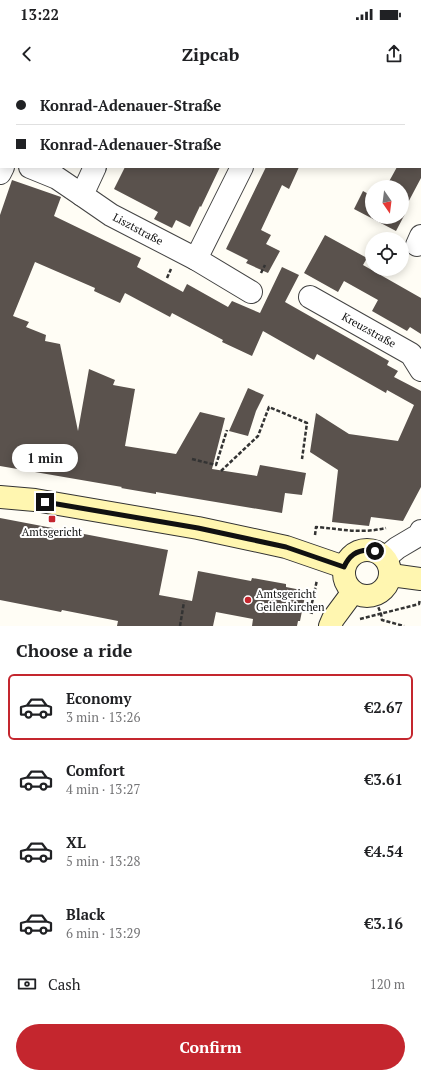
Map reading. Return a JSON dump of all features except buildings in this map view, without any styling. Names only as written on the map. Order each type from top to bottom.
[{"type":"street","name":"Lisztstraße","points":[[32,168],[56,178],[111,215],[196,259],[251,292]]},
{"type":"street","points":[[82,195],[95,168]]},
{"type":"street","points":[[196,259],[242,168]]},
{"type":"street","name":"Kreuzstraße","points":[[310,297],[411,354],[421,370]]},
{"type":"street","points":[[0,497],[35,500],[198,528],[286,547],[344,567]]},
{"type":"street","points":[[421,531],[419,534],[397,548],[388,567],[389,582],[380,593],[363,594],[347,585],[344,576],[344,567],[347,561],[356,552],[362,550],[375,551],[388,567],[421,579]]},
{"type":"street","points":[[330,626],[333,619],[363,594]]},
{"type":"path","points":[[221,471],[258,436],[269,407],[307,423],[302,460]]},
{"type":"path","points":[[192,459],[216,465],[226,430]]},
{"type":"path","points":[[363,594],[381,614],[382,620],[404,626]]},
{"type":"path","points":[[180,626],[184,602]]},
{"type":"place","name":"Amtsgericht","points":[[52,519]]},
{"type":"place","name":"Amtsgericht Geilenkirchen","points":[[248,600]]},
{"type":"route","points":[[45,502],[198,528],[286,547],[344,567],[351,556],[356,552],[362,550],[375,551]]}]
